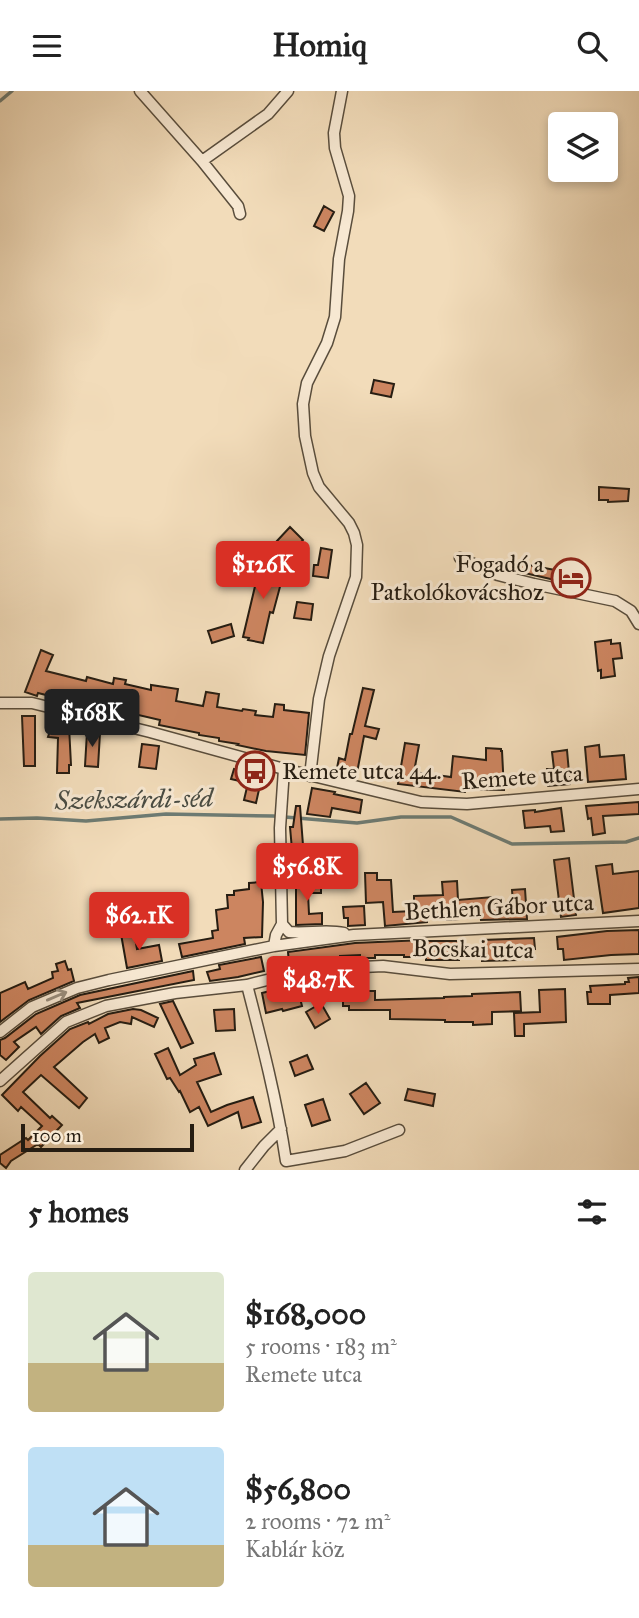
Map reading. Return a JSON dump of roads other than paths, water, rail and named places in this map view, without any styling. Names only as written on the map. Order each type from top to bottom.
[{"type":"street","points":[[140,91],[202,161],[238,206],[240,214]]},
{"type":"street","points":[[202,161],[268,114],[288,91]]},
{"type":"street","points":[[310,776],[319,699],[329,656],[356,577],[357,545],[349,523],[319,487],[313,473],[304,436],[303,404],[307,383],[327,343],[335,317],[339,259],[349,196],[335,148],[334,133],[342,91]]},
{"type":"street","points":[[460,558],[498,575],[534,585],[615,601],[631,611],[639,624]]},
{"type":"street","name":"Remete utca","points":[[0,703],[32,703],[310,776],[421,802],[467,804],[639,789]]},
{"type":"street","points":[[274,946],[282,924],[280,811],[284,769]]},
{"type":"street","name":"Bethlen Gábor utca","points":[[0,1032],[32,1007],[78,988],[274,946],[354,935],[639,921]]},
{"type":"street","points":[[282,924],[289,932],[335,931],[354,935]]},
{"type":"street","name":"Bocskai utca","points":[[0,1081],[66,1022],[106,1006],[175,993],[247,985],[321,969],[383,967],[450,974],[639,969]]},
{"type":"street","points":[[247,985],[271,1079],[286,1161],[345,1151],[399,1130]]},
{"type":"street","points":[[245,1170],[281,1129]]},
{"type":"waterway","points":[[0,101],[12,91]]},
{"type":"waterway","name":"Szekszárdi-séd","points":[[0,819],[86,821],[166,814],[273,816],[357,823],[401,817],[451,817],[512,844],[626,842],[639,838]]},
{"type":"place","name":"Fogadó a Patkolókovácshoz","points":[[571,578]]},
{"type":"place","name":"Remete utca 44.","points":[[255,771]]}]
